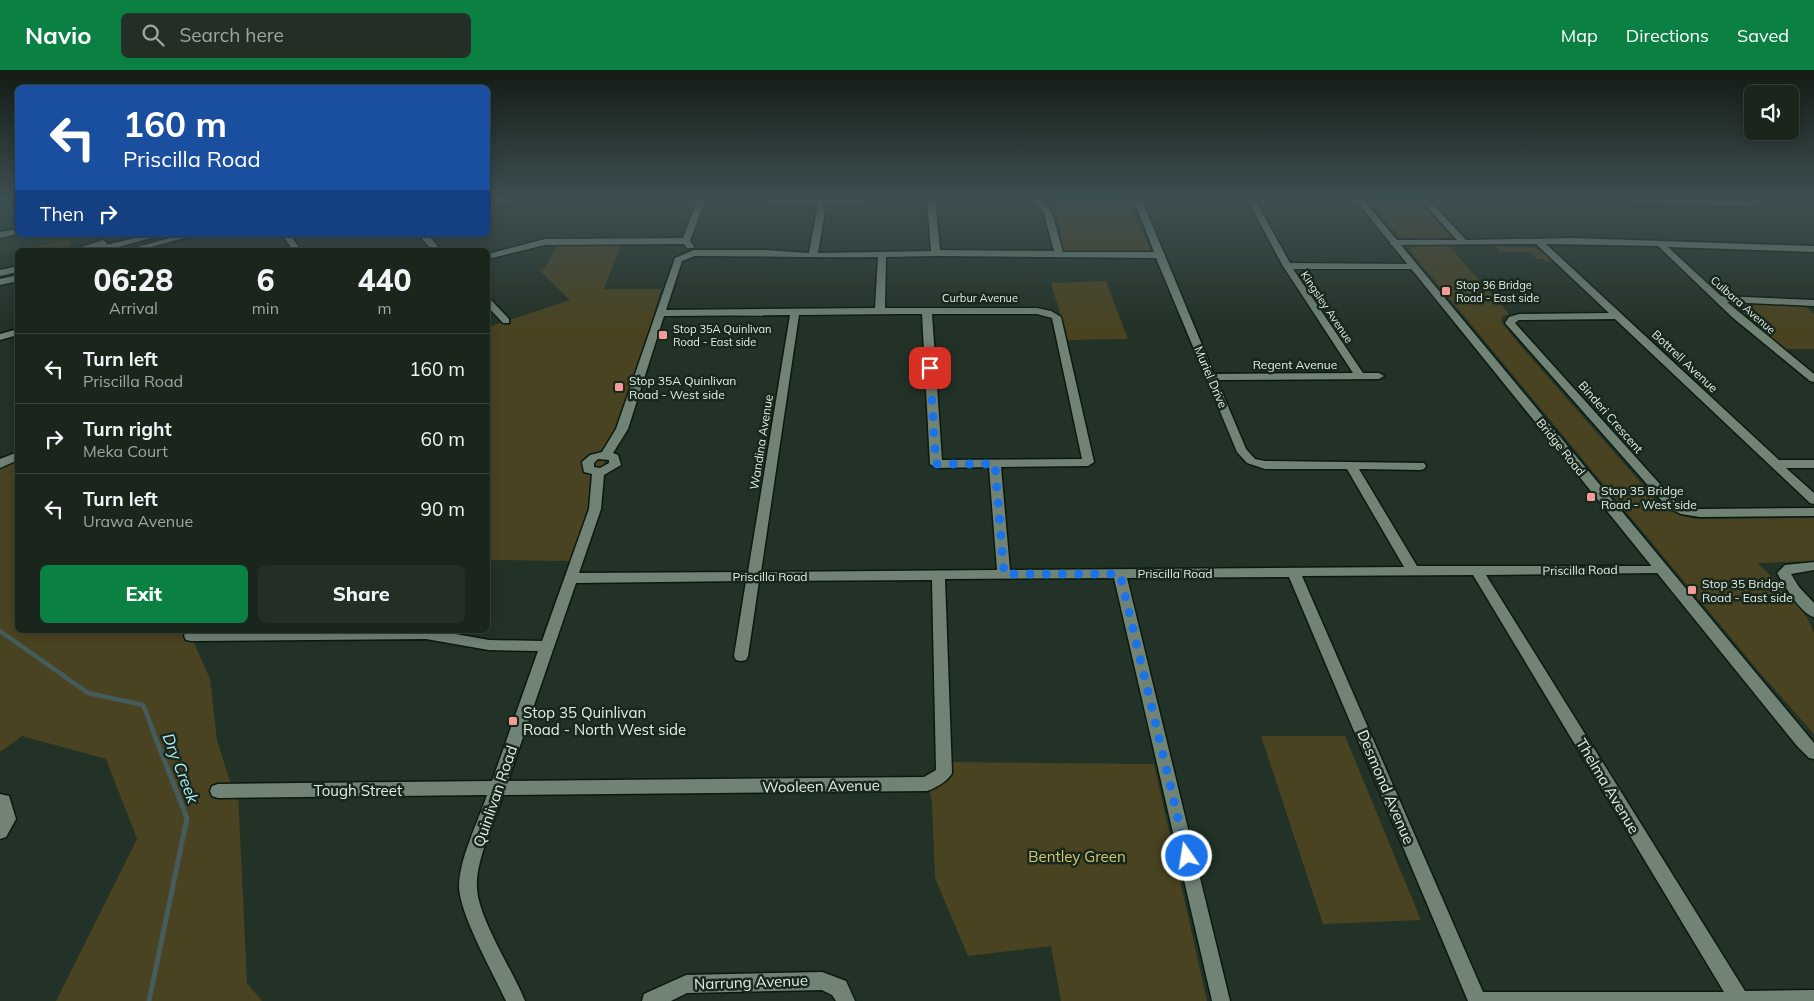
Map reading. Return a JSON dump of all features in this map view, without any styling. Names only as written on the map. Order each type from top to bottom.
[{"type":"street","points":[[96,248],[111,241]]},
{"type":"street","points":[[96,248],[117,241]]},
{"type":"street","points":[[96,248],[127,241]]},
{"type":"street","points":[[138,248],[165,241]]},
{"type":"street","points":[[490,256],[545,242],[623,241]]},
{"type":"street","points":[[686,241],[694,252]]},
{"type":"street","points":[[813,256],[815,241]]},
{"type":"street","points":[[935,241],[936,253]]},
{"type":"street","points":[[1056,241],[1059,254]]},
{"type":"street","name":"Muriel Drive","points":[[1154,241],[1241,450],[1251,461],[1265,465],[1420,466]]},
{"type":"street","name":"Kingsley Avenue","points":[[1274,241],[1287,266],[1360,376]]},
{"type":"street","points":[[1394,243],[1539,242],[1814,249]]},
{"type":"street","name":"Bottrell Avenue","points":[[1539,242],[1778,464],[1814,500]]},
{"type":"street","name":"Bridge Road","points":[[1394,243],[1802,742],[1814,760]]},
{"type":"street","name":"Culbara Avenue","points":[[1660,244],[1717,299],[1814,379]]},
{"type":"street","points":[[660,313],[678,260],[694,252],[813,256],[936,253],[1159,255]]},
{"type":"street","points":[[880,310],[882,255]]},
{"type":"street","points":[[0,268],[15,265]]},
{"type":"street","points":[[1287,266],[1413,266]]},
{"type":"street","points":[[0,273],[15,270]]},
{"type":"street","points":[[0,282],[15,279]]},
{"type":"street","points":[[1717,299],[1814,303]]},
{"type":"street","points":[[490,304],[506,321]]},
{"type":"street","name":"Curbur Avenue","points":[[660,313],[880,310],[1048,312],[1056,316],[1088,462],[995,464]]},
{"type":"street","points":[[927,310],[936,464],[995,464],[1004,574]]},
{"type":"street","name":"Wandina Avenue","points":[[741,656],[795,312]]},
{"type":"street","name":"Quinlivan Road","points":[[516,1001],[473,911],[468,888],[470,868],[595,509],[598,472],[588,469],[588,462],[594,457],[606,455],[622,429],[660,313]]},
{"type":"street","name":"Binderi Crescent","points":[[1620,316],[1519,317],[1512,319],[1510,323],[1672,505],[1685,511],[1700,513],[1814,512]]},
{"type":"street","points":[[0,337],[15,333]]},
{"type":"street","name":"Regent Avenue","points":[[1210,377],[1379,376]]},
{"type":"street","points":[[0,464],[15,456]]},
{"type":"street","points":[[1778,464],[1814,464]]},
{"type":"street","points":[[1351,466],[1413,571]]},
{"type":"street","points":[[1814,566],[1798,566],[1785,570],[1784,573],[1788,583],[1814,612]]},
{"type":"street","name":"Priscilla Road","points":[[571,578],[1660,569]]},
{"type":"street","name":"Thelma Avenue","points":[[1476,571],[1740,1001]]},
{"type":"street","name":"Desmond Avenue","points":[[1294,572],[1478,1001]]},
{"type":"street","points":[[1120,574],[1221,1001]]},
{"type":"street","name":"Wooleen Avenue","points":[[497,790],[927,784],[944,773],[938,575]]},
{"type":"street","points":[[191,636],[334,633]]},
{"type":"street","points":[[404,633],[426,634],[489,645],[547,646]]},
{"type":"street","name":"Bridge Road","points":[[1802,742],[1814,753]]},
{"type":"street","name":"Tough Street","points":[[218,791],[497,790]]},
{"type":"street","points":[[0,832],[8,819],[1,801]]},
{"type":"street","name":"Narrung Avenue","points":[[651,1001],[686,984],[822,980],[839,988],[846,1001]]},
{"type":"street","points":[[1478,1001],[1740,1001],[1814,999]]},
{"type":"shaded area","points":[[0,241],[58,241],[30,248],[15,248],[15,252],[0,255]]},
{"type":"green space","points":[[58,241],[70,241],[71,245],[58,248],[29,248]]},
{"type":"green space","points":[[1062,241],[1146,241],[1151,251],[1064,252]]},
{"type":"green space","points":[[622,243],[604,289],[661,289],[654,313],[660,313],[601,472],[576,561],[490,560],[490,326],[570,300],[539,270],[545,268],[558,244]]},
{"type":"green space","points":[[1419,245],[1448,245],[1509,314],[1502,317],[1501,321],[1519,344],[1657,501],[1679,515],[1695,519],[1814,518],[1814,561],[1758,563],[1798,605],[1805,614],[1814,634],[1814,734],[1761,674],[1410,251],[1410,248]]},
{"type":"green space","points":[[1495,246],[1536,248],[1554,262],[1537,259],[1531,253],[1535,252],[1500,252]]},
{"type":"green space","points":[[1106,281],[1128,339],[1068,340],[1051,283]]},
{"type":"green space","points":[[1732,302],[1804,305],[1814,314],[1814,349],[1780,349],[1727,304]]},
{"type":"green space","points":[[15,457],[15,633],[187,633],[191,636],[210,679],[217,740],[233,791],[238,791],[247,983],[262,1001],[56,1001],[137,839],[106,759],[22,736],[0,752],[0,464]]},
{"type":"green space","points":[[1261,736],[1345,736],[1421,920],[1323,924]]},
{"type":"green space","name":"Bentley Green","points":[[953,762],[1154,764],[1207,1001],[1061,1001],[1051,946],[968,956],[935,878],[932,804],[929,788],[948,775]]},
{"type":"waterway","name":"Dry Creek","points":[[0,631],[88,693],[143,705],[153,730]]},
{"type":"waterway","name":"Dry Creek","points":[[149,1001],[187,818],[152,729]]},
{"type":"place","name":"Stop 36 Bridge Road - East side","points":[[1446,291]]},
{"type":"place","name":"Stop 35A Quinlivan Road - East side","points":[[663,335]]},
{"type":"place","name":"Stop 35A Quinlivan Road - West side","points":[[619,387]]},
{"type":"place","name":"Stop 35 Bridge Road - West side","points":[[1591,497]]},
{"type":"place","name":"Stop 35 Bridge Road - East side","points":[[1692,590]]},
{"type":"place","name":"Stop 35 Quinlivan Road - North West side","points":[[513,721]]},
{"type":"route","points":[[930,368],[936,464],[995,464],[1004,574],[1120,574],[1187,856]]}]
